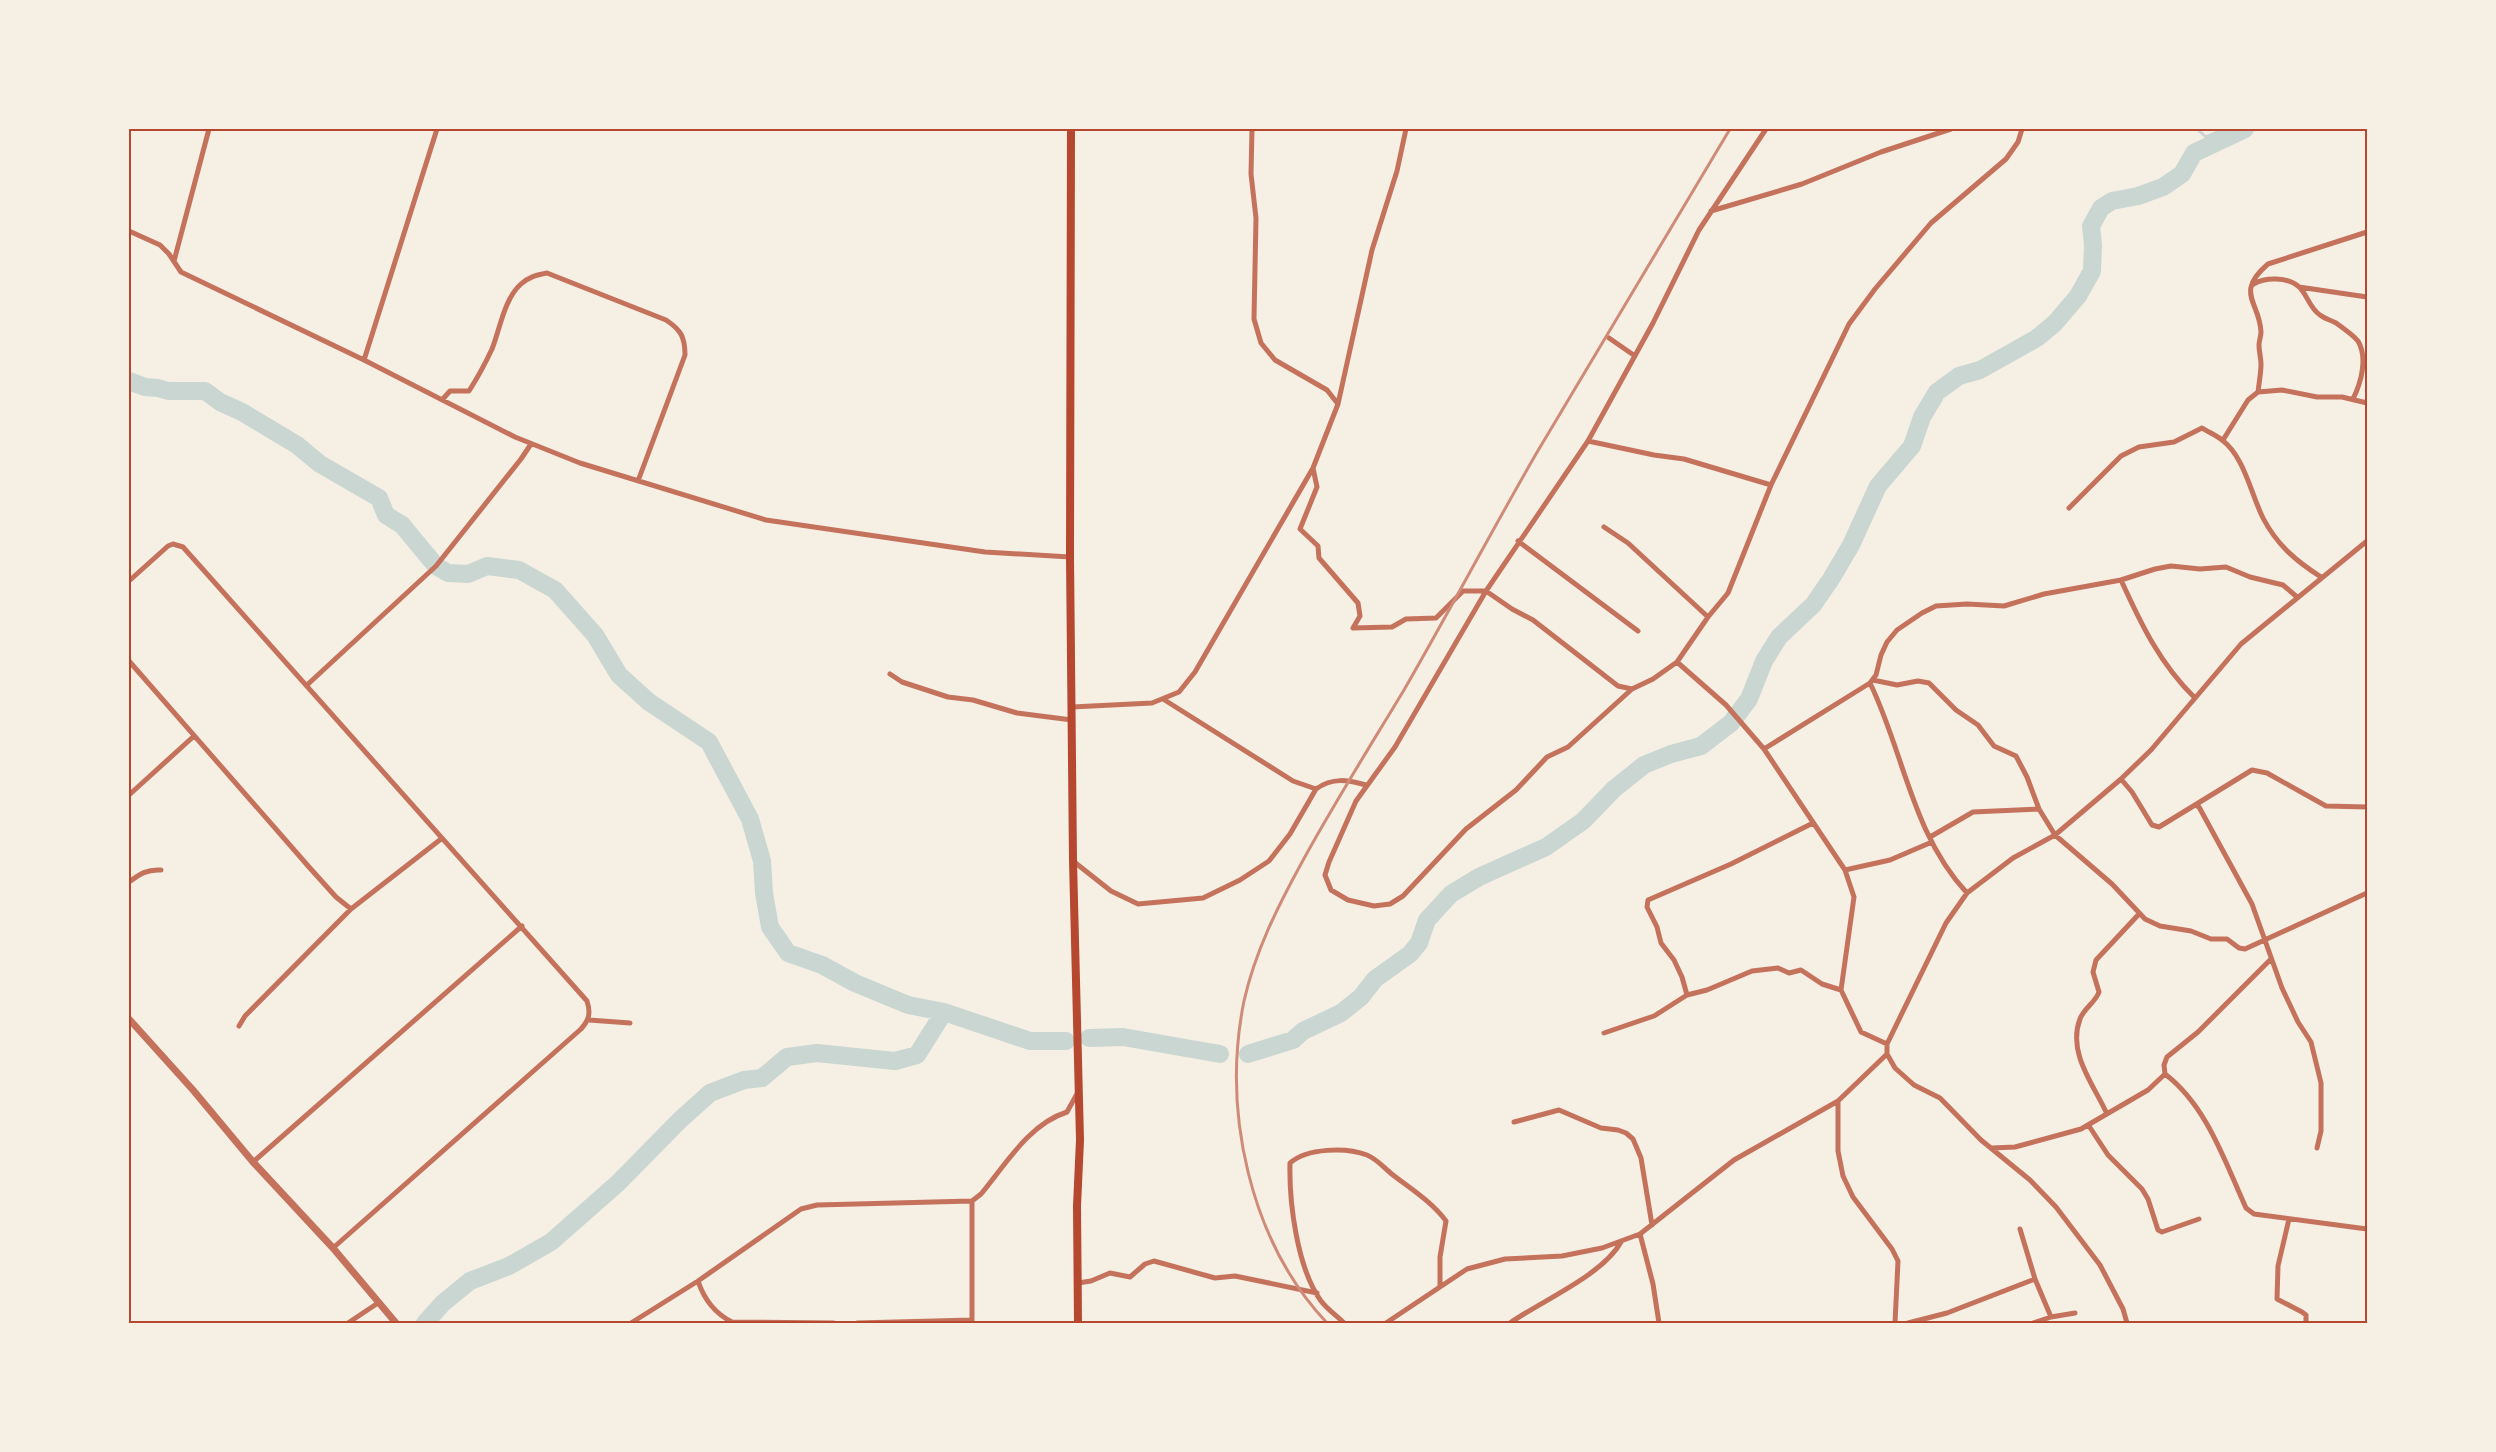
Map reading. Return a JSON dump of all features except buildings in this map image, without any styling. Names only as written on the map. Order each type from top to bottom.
[{"type":"main road","points":[[1071,129],[1070,557],[1073,861],[1079,1090],[1078,1323]]},
{"type":"street","points":[[174,261],[209,129]]},
{"type":"street","points":[[364,360],[437,129]]},
{"type":"street","points":[[1252,129],[1251,174],[1256,218],[1254,319],[1261,344],[1275,360],[1327,390],[1338,404]]},
{"type":"street","points":[[1072,707],[1152,703],[1179,692],[1195,672],[1312,468],[1338,404],[1372,250],[1397,171],[1406,129]]},
{"type":"street","points":[[1766,129],[1699,230],[1653,323],[1588,441],[1518,541],[1486,591],[1401,738],[1356,801],[1325,875],[1327,883],[1337,894],[1355,903],[1374,906],[1390,904],[1412,889],[1466,829],[1516,790],[1547,757],[1568,747],[1632,688],[1653,679],[1677,662],[1707,617],[1728,593],[1771,485],[1849,324],[1875,289],[1931,223],[2006,159],[2018,142],[2022,129]]},
{"type":"street","points":[[1711,211],[1802,184],[1881,152],[1951,129]]},
{"type":"street","points":[[129,231],[160,245],[181,272],[531,444],[638,481],[766,519],[985,552],[1070,557]]},
{"type":"street","points":[[2258,392],[2261,329],[2252,304],[2252,285],[2259,272],[2268,264],[2367,232]]},
{"type":"street","points":[[442,400],[450,391],[469,391],[492,349],[510,299],[519,285],[532,275],[547,273],[666,320],[679,329],[685,340],[685,355],[638,481]]},
{"type":"street","points":[[2252,285],[2265,278],[2285,281],[2299,287],[2367,297]]},
{"type":"street","points":[[2299,287],[2306,300],[2319,315],[2334,322],[2358,342],[2364,367],[2360,385],[2353,399]]},
{"type":"street","points":[[1609,338],[1635,356]]},
{"type":"street","points":[[2223,440],[2248,400],[2258,392],[2282,390],[2317,397],[2342,396],[2367,403]]},
{"type":"street","points":[[2069,508],[2121,456],[2139,447],[2174,442],[2202,428],[2223,440],[2245,473],[2263,518],[2288,554],[2321,577]]},
{"type":"street","points":[[1588,441],[1684,459],[1771,485]]},
{"type":"street","points":[[307,685],[436,566],[531,444]]},
{"type":"street","points":[[1312,468],[1317,487],[1300,530],[1318,546],[1319,558],[1358,603],[1360,616],[1353,628],[1392,627],[1407,620],[1436,618],[1463,591],[1486,591],[1533,620],[1618,686],[1632,688]]},
{"type":"street","points":[[1604,527],[1628,543],[1707,617]]},
{"type":"street","points":[[1518,541],[1638,631]]},
{"type":"street","points":[[2127,1323],[2123,1309],[2100,1265],[2077,1232],[2030,1180],[1981,1140],[1940,1098],[1914,1085],[1895,1068],[1887,1054],[1887,1044],[1946,923],[1967,893],[2013,858],[2055,834],[2121,780],[2151,750],[2229,657],[2297,597],[2367,541]]},
{"type":"street","points":[[129,580],[168,546],[173,544],[183,548],[587,1001],[589,1020],[581,1029],[333,1248]]},
{"type":"street","points":[[1967,893],[1953,878],[1931,840],[1906,785],[1891,732],[1872,682],[1881,655],[1892,636],[1922,613],[1936,606],[1967,604],[2004,606],[2044,594],[2121,580],[2171,566],[2200,569],[2226,567],[2250,577],[2283,585],[2297,597]]},
{"type":"street","points":[[2121,580],[2148,639],[2162,662],[2195,698]]},
{"type":"street","points":[[129,661],[336,897],[351,909]]},
{"type":"street","points":[[1677,662],[1726,705],[1764,749],[1845,870],[1854,897],[1841,990],[1861,1032],[1887,1044]]},
{"type":"street","points":[[890,674],[902,682],[948,698],[973,700],[1027,715],[1072,720]]},
{"type":"street","points":[[1764,749],[1872,682],[1896,685],[1924,681],[1934,686],[1956,710],[1978,725],[1994,746],[2016,756],[2039,809],[2055,834],[2112,884],[2139,914],[2150,922],[2191,931],[2211,939],[2228,939],[2242,949],[2367,893]]},
{"type":"street","points":[[1163,699],[1293,780],[1317,789]]},
{"type":"street","points":[[129,795],[194,736]]},
{"type":"street","points":[[2121,780],[2132,792],[2152,825],[2156,827],[2252,770],[2267,773],[2326,806],[2367,807]]},
{"type":"street","points":[[1073,861],[1111,891],[1138,904],[1203,898],[1240,880],[1269,861],[1290,834],[1317,789],[1333,780],[1366,785]]},
{"type":"street","points":[[2195,805],[2203,810],[2252,904],[2282,988],[2311,1042],[2321,1083],[2321,1131],[2317,1148]]},
{"type":"street","points":[[1845,870],[1900,856],[1931,840],[1973,812],[2039,809]]},
{"type":"street","points":[[1687,995],[1674,960],[1661,943],[1657,927],[1647,907],[1648,900],[1731,864],[1813,823]]},
{"type":"street","points":[[239,1026],[245,1016],[351,909],[441,838]]},
{"type":"street","points":[[129,882],[141,873],[161,870]]},
{"type":"street","points":[[2107,1114],[2081,1061],[2077,1032],[2083,1013],[2099,992],[2093,972],[2096,960],[2139,914]]},
{"type":"street","points":[[253,1162],[522,926]]},
{"type":"street","points":[[2271,959],[2198,1032],[2167,1057],[2164,1065],[2165,1074],[2194,1104],[2209,1128],[2246,1208],[2254,1214],[2367,1229]]},
{"type":"street","points":[[1605,1033],[1654,1016],[1687,995],[1707,990],[1737,976],[1770,968],[1778,968],[1789,973],[1801,970],[1822,984],[1841,990]]},
{"type":"street","points":[[129,1019],[193,1090],[253,1162],[333,1248],[396,1323]]},
{"type":"street","points":[[589,1020],[630,1023]]},
{"type":"street","points":[[1386,1323],[1461,1271],[1504,1259],[1562,1256],[1621,1242],[1640,1234],[1734,1160],[1838,1101],[1887,1054]]},
{"type":"street","points":[[1992,1148],[2015,1147],[2089,1126],[2148,1090],[2165,1074]]},
{"type":"street","points":[[631,1323],[698,1281],[801,1209],[817,1205],[972,1201],[981,1194],[1027,1137],[1052,1116],[1067,1112],[1079,1090]]},
{"type":"street","points":[[1838,1101],[1838,1151],[1843,1176],[1853,1197],[1892,1249],[1898,1261],[1895,1323]]},
{"type":"street","points":[[1514,1122],[1559,1110],[1601,1128],[1626,1133],[1632,1139],[1641,1158],[1652,1225]]},
{"type":"street","points":[[2089,1126],[2108,1155],[2142,1189],[2148,1199],[2158,1230],[2162,1232],[2199,1220]]},
{"type":"street","points":[[1344,1323],[1326,1307],[1317,1293],[1296,1240],[1294,1210],[1289,1186],[1290,1162],[1308,1153],[1329,1151],[1359,1153],[1376,1160],[1419,1194],[1444,1218],[1446,1224],[1440,1257],[1440,1286]]},
{"type":"street","points":[[857,1323],[972,1321],[972,1201]]},
{"type":"street","points":[[2289,1218],[2278,1266],[2277,1299],[2306,1315],[2306,1323]]},
{"type":"street","points":[[2020,1229],[2035,1279],[2051,1317]]},
{"type":"street","points":[[1640,1234],[1653,1284],[1659,1323]]},
{"type":"street","points":[[1510,1323],[1596,1269],[1617,1250],[1621,1242]]},
{"type":"street","points":[[1078,1283],[1091,1281],[1110,1273],[1130,1277],[1145,1264],[1154,1261],[1215,1278],[1236,1276],[1317,1293]]},
{"type":"street","points":[[1908,1323],[1947,1313],[2035,1279]]},
{"type":"street","points":[[698,1281],[704,1299],[723,1318],[732,1322],[834,1323]]},
{"type":"street","points":[[348,1323],[378,1303]]},
{"type":"street","points":[[2033,1323],[2075,1313]]},
{"type":"waterway","points":[[2197,129],[2206,137],[2225,129]]},
{"type":"waterway","points":[[1248,1054],[1293,1040],[1303,1031],[1341,1013],[1361,997],[1375,979],[1410,954],[1419,943],[1427,920],[1451,894],[1479,877],[1546,847],[1583,821],[1614,789],[1644,765],[1671,754],[1701,746],[1731,723],[1749,699],[1764,661],[1779,637],[1813,605],[1831,579],[1851,545],[1878,486],[1912,446],[1922,417],[1937,392],[1959,376],[1980,370],[2037,338],[2055,323],[2078,296],[2092,271],[2091,226],[2101,208],[2112,201],[2138,196],[2163,187],[2182,174],[2194,153],[2245,129]]},
{"type":"waterway","points":[[129,381],[145,387],[168,391],[205,391],[220,402],[242,412],[297,445],[320,464],[379,498],[386,515],[402,525],[436,566],[448,573],[468,574],[487,566],[519,570],[555,590],[595,635],[619,675],[649,702],[709,742],[750,819],[762,861],[764,893],[770,927],[788,953],[822,965],[855,983],[908,1005],[944,1012],[1030,1041],[1066,1041]]},
{"type":"waterway","points":[[425,1323],[443,1303],[470,1281],[509,1266],[551,1242],[618,1183],[710,1093],[744,1080],[762,1078],[787,1057],[817,1053],[895,1061],[917,1055],[944,1012]]},
{"type":"waterway","points":[[1089,1038],[1123,1037],[1220,1054]]},
{"type":"railway","points":[[1327,1323],[1300,1290],[1278,1253],[1261,1213],[1248,1172],[1240,1129],[1237,1086],[1238,1043],[1244,1001],[1254,965],[1275,914],[1313,842],[1404,690],[1536,454],[1730,129]]}]
